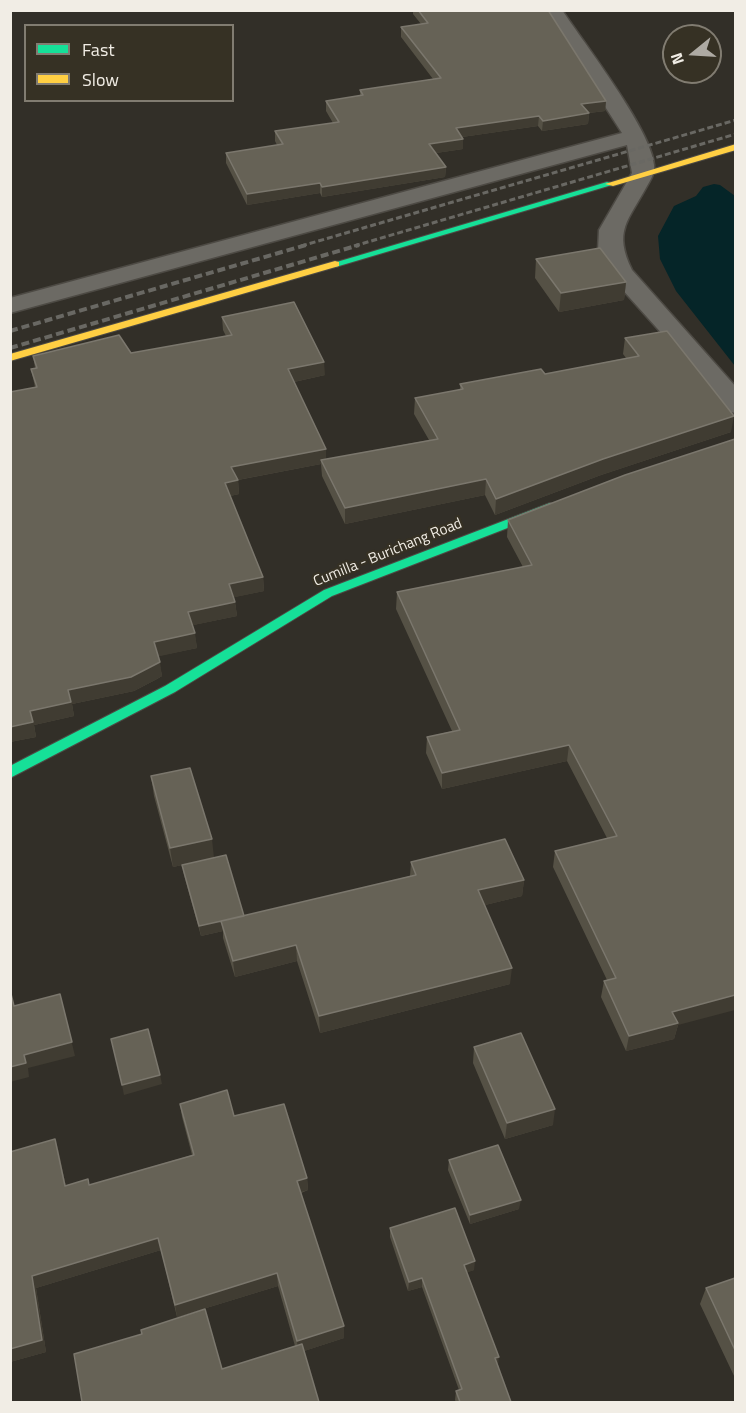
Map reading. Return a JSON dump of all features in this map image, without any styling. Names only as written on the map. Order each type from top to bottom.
[{"type":"street","points":[[552,10],[635,136],[643,162],[643,173],[611,230],[610,250],[621,273],[700,360],[735,405]]},
{"type":"street","points":[[10,306],[635,136]]},
{"type":"street","points":[[10,358],[735,147]]},
{"type":"street","name":"Cumilla - Burichang Road","points":[[10,773],[170,689],[328,593],[568,500]]},
{"type":"water","points":[[720,185],[735,196],[735,366],[676,291],[660,259],[658,236],[674,206],[696,196],[703,187]]},
{"type":"building","points":[[418,10],[548,10],[606,101],[581,104],[589,113],[543,121],[539,116],[456,128],[463,139],[429,144],[446,167],[322,187],[320,183],[247,194],[226,153],[283,144],[275,131],[339,122],[326,101],[363,95],[360,90],[441,78],[401,27],[428,23]]},
{"type":"building","points":[[600,248],[626,282],[561,293],[536,259]]},
{"type":"building","points":[[294,302],[324,362],[288,369],[326,449],[231,467],[238,480],[225,483],[263,577],[229,584],[235,602],[188,612],[195,633],[154,642],[160,662],[131,677],[68,690],[71,702],[30,711],[33,722],[10,727],[10,392],[37,387],[31,369],[37,368],[33,356],[119,335],[131,353],[232,335],[222,317]]},
{"type":"building","points":[[667,331],[734,416],[603,459],[496,499],[486,479],[345,508],[321,460],[438,439],[415,398],[463,389],[460,384],[541,369],[545,374],[639,356],[625,338]]},
{"type":"building","points":[[735,439],[735,995],[672,1012],[678,1023],[629,1036],[604,981],[616,978],[555,851],[617,836],[569,745],[442,773],[427,737],[460,730],[397,592],[532,565],[508,520],[625,475]]},
{"type":"building","points":[[190,768],[212,839],[170,848],[151,776]]},
{"type":"building","points":[[505,839],[524,880],[478,890],[512,968],[319,1016],[296,945],[233,961],[221,921],[416,875],[411,862]]},
{"type":"building","points":[[226,855],[244,916],[199,926],[182,865]]},
{"type":"building","points":[[10,990],[14,1006],[60,994],[72,1042],[24,1055],[26,1063],[10,1067]]},
{"type":"building","points":[[148,1029],[160,1075],[122,1085],[111,1039]]},
{"type":"building","points":[[521,1033],[555,1109],[507,1123],[474,1047]]},
{"type":"building","points":[[227,1090],[234,1116],[284,1104],[307,1178],[297,1181],[344,1326],[297,1341],[277,1273],[175,1305],[158,1238],[32,1276],[42,1340],[10,1349],[10,1152],[55,1139],[65,1186],[88,1179],[89,1185],[194,1155],[180,1104]]},
{"type":"building","points":[[498,1145],[521,1200],[470,1215],[449,1160]]},
{"type":"building","points":[[455,1208],[475,1261],[464,1265],[499,1357],[495,1358],[511,1402],[460,1402],[456,1391],[462,1389],[422,1278],[409,1282],[390,1228]]},
{"type":"building","points":[[735,1278],[735,1350],[706,1288]]},
{"type":"building","points":[[205,1309],[222,1369],[302,1344],[319,1402],[82,1402],[74,1354],[142,1334],[141,1330]]},
{"type":"railway","points":[[301,246],[736,120]]},
{"type":"railway","points":[[354,246],[736,134]]},
{"type":"railway","points":[[10,331],[306,245]]},
{"type":"railway","points":[[10,348],[359,245]]},
{"type":"traffic: fast","points":[[335,264],[610,184]]},
{"type":"traffic: fast","points":[[10,773],[170,689],[328,593],[550,507]]},
{"type":"traffic: slow","points":[[610,184],[736,147]]},
{"type":"traffic: slow","points":[[10,358],[335,264]]}]
